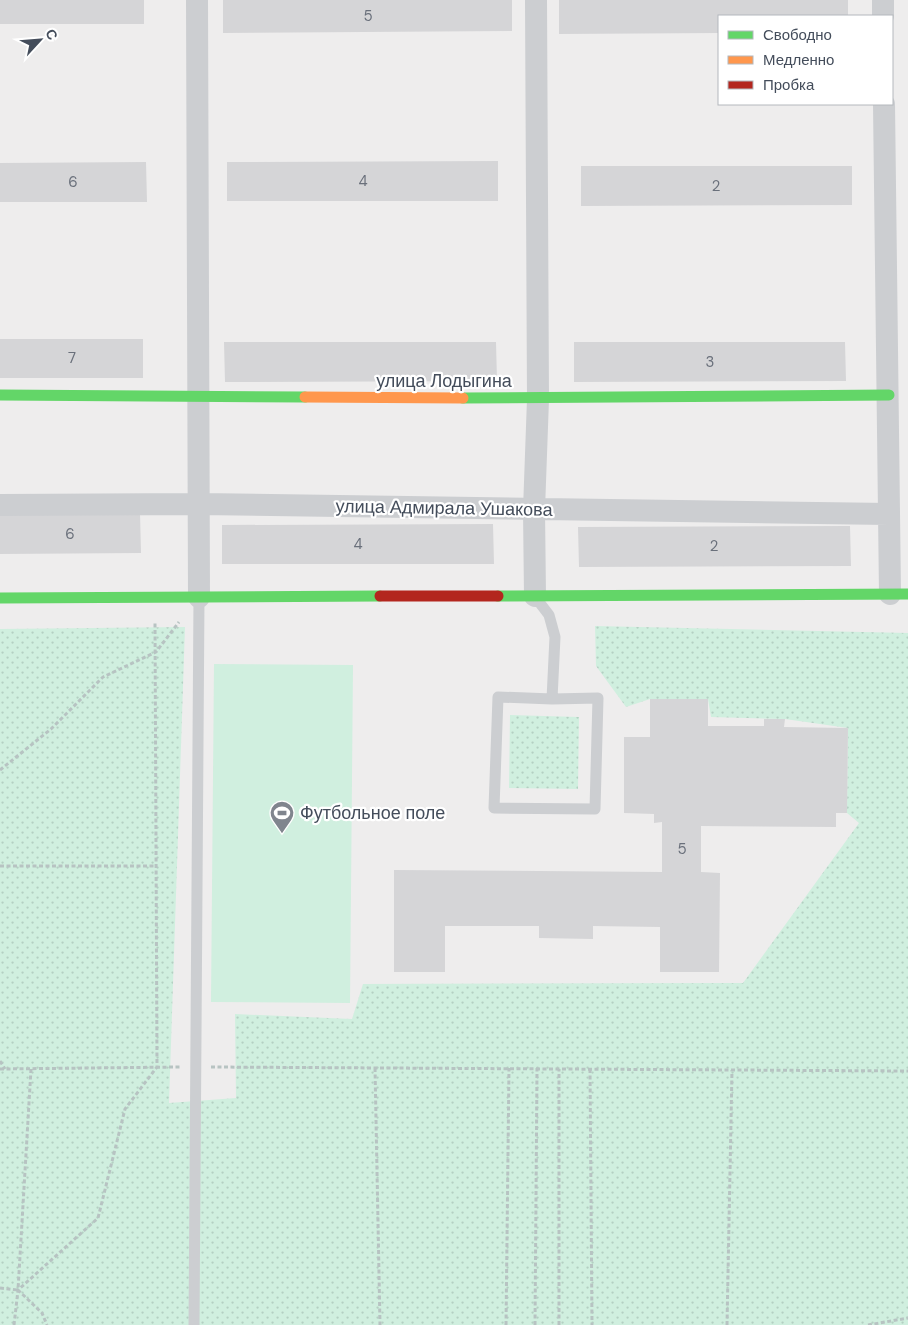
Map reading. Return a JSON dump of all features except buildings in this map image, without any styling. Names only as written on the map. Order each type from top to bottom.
[{"type":"street","points":[[197,0],[199,597]]},
{"type":"street","points":[[535,596],[534,510],[538,399],[536,0]]},
{"type":"street","points":[[882,0],[883,15]]},
{"type":"street","points":[[0,598],[155,599],[199,597],[899,594],[889,514],[884,105]]},
{"type":"street","name":"улица Лодыгина","points":[[0,395],[538,399],[889,395]]},
{"type":"street","name":"улица Адмирала Ушакова","points":[[0,505],[200,504],[889,514]]},
{"type":"lane","points":[[535,596],[549,615],[555,637],[552,699]]},
{"type":"lane","points":[[194,1325],[199,597]]},
{"type":"lane","points":[[498,696],[552,699],[598,698],[594,809],[494,808],[498,696]]},
{"type":"path","points":[[0,770],[51,729],[103,677],[156,652],[199,597]]},
{"type":"path","points":[[18,1290],[98,1218],[125,1109],[157,1067],[155,599]]},
{"type":"path","points":[[0,866],[156,866]]},
{"type":"path","points":[[0,1061],[5,1069]]},
{"type":"path","points":[[0,1069],[157,1067],[537,1068],[908,1072]]},
{"type":"path","points":[[375,1068],[380,1325]]},
{"type":"path","points":[[506,1325],[509,1068]]},
{"type":"path","points":[[535,1325],[537,1068]]},
{"type":"path","points":[[559,1069],[559,1325]]},
{"type":"path","points":[[590,1069],[592,1325]]},
{"type":"path","points":[[14,1325],[18,1290],[31,1070]]},
{"type":"path","points":[[727,1325],[732,1070]]},
{"type":"path","points":[[0,1288],[18,1290],[42,1313],[47,1325]]},
{"type":"path","points":[[868,1325],[908,1318]]},
{"type":"green space","points":[[595,626],[908,633],[908,1325],[0,1325],[0,629],[185,627],[169,1103],[236,1098],[235,1014],[352,1019],[363,984],[743,983],[859,823],[847,813],[848,728],[785,719],[711,717],[708,699],[650,699],[626,707],[596,666]]},
{"type":"green space","name":"Футбольное поле","points":[[214,664],[353,665],[350,1003],[211,1002]]},
{"type":"green space","points":[[510,715],[579,717],[578,789],[509,788]]},
{"type":"traffic: fast","points":[[0,395],[305,397]]},
{"type":"traffic: fast","points":[[463,398],[889,395]]},
{"type":"traffic: fast","points":[[498,596],[908,594]]},
{"type":"traffic: fast","points":[[0,598],[380,596]]},
{"type":"traffic: slow","points":[[305,397],[463,398]]},
{"type":"traffic: jam","points":[[380,596],[498,596]]},
{"type":"place","name":"Футбольное поле","points":[[282,834]]}]
